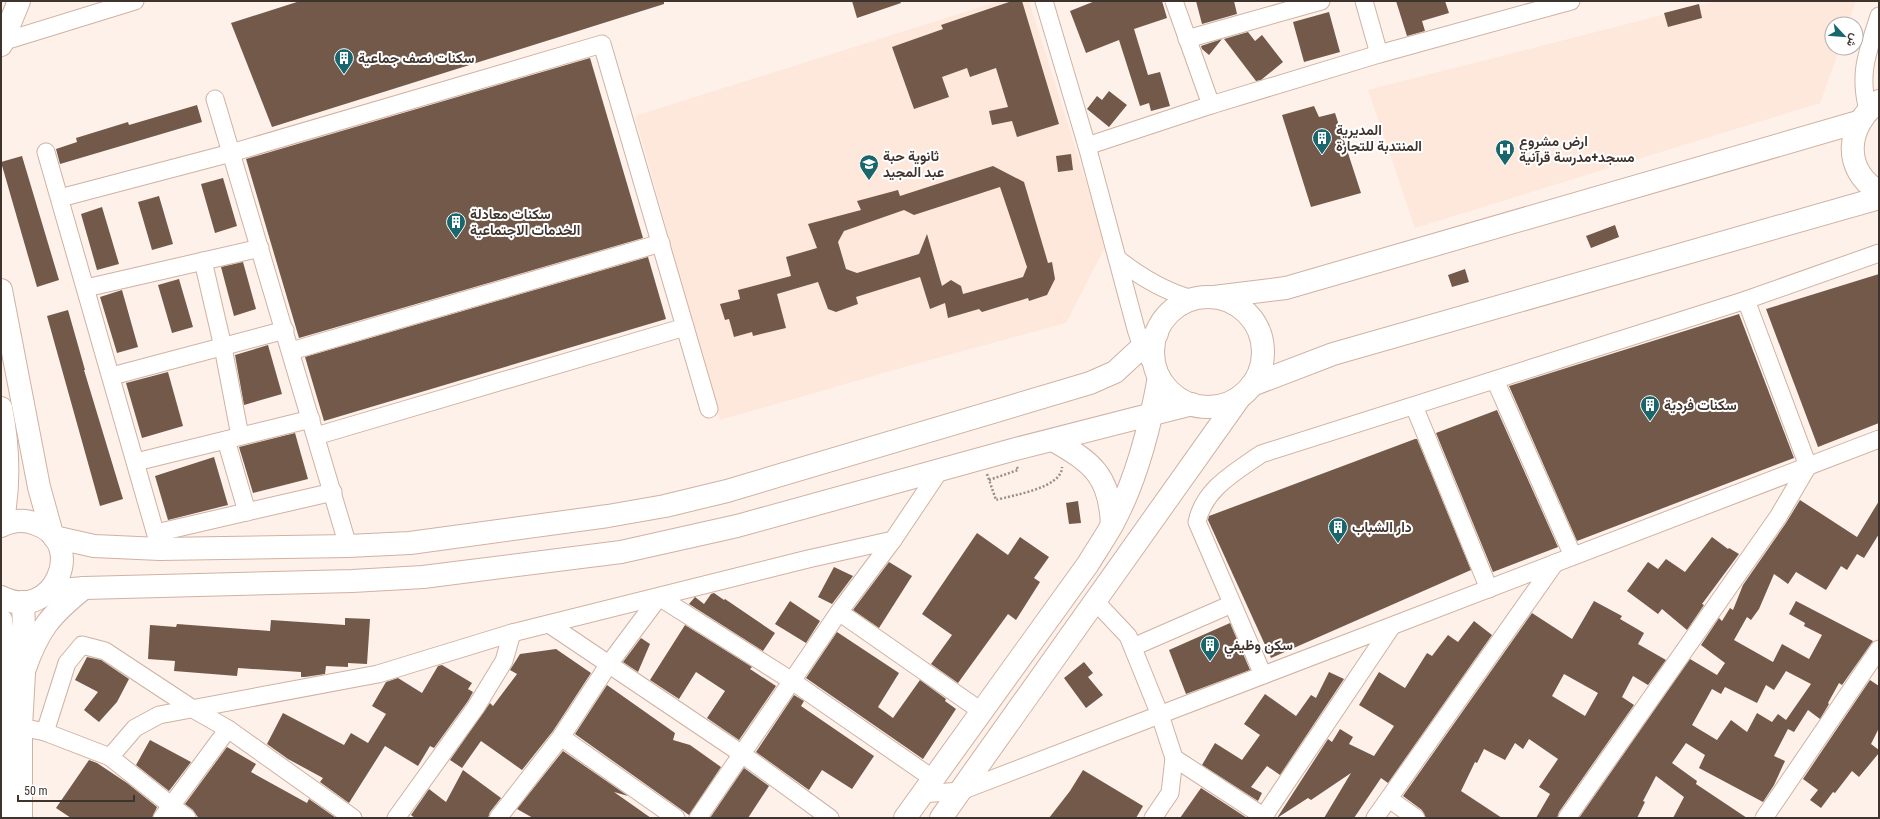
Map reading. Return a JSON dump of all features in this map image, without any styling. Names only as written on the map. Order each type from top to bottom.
[{"type":"main road","points":[[2,44],[19,1]]},
{"type":"main road","points":[[1158,374],[1173,393],[1192,404],[1208,407],[1225,404],[1246,391],[1334,354],[1875,200],[1870,187],[1859,173],[1853,156],[1853,139],[1868,111]]},
{"type":"main road","points":[[2,525],[15,520],[29,521],[42,525],[53,535],[94,546],[158,541],[348,546],[410,542],[608,516],[665,506],[700,498],[1090,384],[1115,372],[1150,340],[1165,318],[1177,306],[1192,299],[1268,292],[1292,287],[1868,111]]},
{"type":"main road","points":[[1,290],[39,487],[53,535],[59,545],[62,565],[60,574],[50,591],[42,597],[23,602],[12,601],[1,597]]},
{"type":"main road","points":[[941,818],[1246,391],[1261,365],[1263,354],[1261,338],[1255,322],[1244,310],[1230,301],[1214,297]]},
{"type":"main road","points":[[905,818],[1088,564],[1112,525],[1128,490],[1152,415],[1158,374],[1150,340]]},
{"type":"main road","points":[[50,591],[84,588],[352,581],[423,577],[621,552],[737,526],[981,459],[1057,442],[1192,404]]},
{"type":"main road","points":[[1,408],[6,432],[9,470],[6,507],[2,525]]},
{"type":"main road","points":[[1057,442],[1081,456],[1096,470],[1106,486],[1110,499],[1112,525]]},
{"type":"main road","points":[[24,671],[40,632],[56,612],[84,588]]},
{"type":"main road","points":[[21,818],[21,727],[24,671],[23,602]]},
{"type":"main road","points":[[1,620],[6,656],[4,727],[5,818]]},
{"type":"street","points":[[2,44],[135,1]]},
{"type":"street","points":[[1044,1],[1119,260],[1150,340]]},
{"type":"street","points":[[1174,1],[1211,105]]},
{"type":"street","points":[[1187,39],[1321,1]]},
{"type":"street","points":[[1364,1],[1379,54]]},
{"type":"street","points":[[1087,146],[1211,105],[1532,7],[1571,1]]},
{"type":"street","points":[[1868,111],[1863,92],[1863,73],[1879,16]]},
{"type":"street","points":[[60,198],[231,153],[602,44],[710,409]]},
{"type":"street","points":[[215,99],[348,546]]},
{"type":"street","points":[[46,152],[112,376],[158,541],[247,512],[333,492]]},
{"type":"street","points":[[291,351],[661,243]]},
{"type":"street","points":[[86,288],[260,248]]},
{"type":"street","points":[[1263,675],[1197,522],[1200,509],[1217,485],[1260,454],[1746,300],[1879,252]]},
{"type":"street","points":[[1119,260],[1151,283],[1178,295],[1192,299]]},
{"type":"street","points":[[203,261],[223,347],[233,438],[247,512]]},
{"type":"street","points":[[1746,300],[1808,466]]},
{"type":"street","points":[[316,436],[685,327]]},
{"type":"street","points":[[112,376],[284,330]]},
{"type":"street","points":[[1495,380],[1573,556]]},
{"type":"street","points":[[1414,406],[1489,588]]},
{"type":"street","points":[[136,462],[311,419]]},
{"type":"street","points":[[659,597],[792,681],[927,786],[961,791],[1879,439]]},
{"type":"street","points":[[1567,818],[1778,517],[1808,466]]},
{"type":"street","points":[[698,818],[839,612],[893,540],[940,470]]},
{"type":"street","points":[[110,757],[135,728],[159,714],[378,674],[549,624],[808,559],[893,540]]},
{"type":"street","points":[[1375,818],[1555,563]]},
{"type":"street","points":[[499,818],[561,737],[608,664],[659,597]]},
{"type":"street","points":[[1095,601],[1128,636],[1160,715],[1174,758],[1170,793],[1154,818]]},
{"type":"street","points":[[1133,647],[1232,604]]},
{"type":"street","points":[[839,612],[981,711]]},
{"type":"street","points":[[549,624],[742,754],[830,818]]},
{"type":"street","points":[[1174,758],[1265,817],[1392,626]]},
{"type":"street","points":[[396,818],[476,706],[504,661],[512,634]]},
{"type":"street","points":[[45,732],[67,663],[82,645],[105,651],[228,729],[353,818]]},
{"type":"street","points":[[1764,818],[1876,659]]},
{"type":"street","points":[[21,727],[45,732],[110,757],[166,812],[187,818]]},
{"type":"street","points":[[166,812],[228,729]]},
{"type":"street","points":[[561,737],[676,818]]},
{"type":"street","points":[[1389,799],[1416,818]]},
{"type":"path","points":[[981,459],[996,500],[1054,482],[1062,471],[1057,442]]},
{"type":"path","points":[[989,480],[1018,470]]},
{"type":"shaded area","name":"ثانوية حبة عبد المجيد","points":[[1000,1],[1029,1],[1106,245],[1066,323],[911,365],[720,420],[635,116]]},
{"type":"shaded area","name":"ارض مشروع مسجد+مدرسة قرآنية","points":[[1718,1],[1856,1],[1851,16],[1824,16],[1824,56],[1837,56],[1820,103],[1415,228],[1368,90]]},
{"type":"building","name":"سكنات نصف جماعية","points":[[300,1],[664,1],[664,4],[272,127],[231,23]]},
{"type":"building","points":[[852,1],[900,1],[901,3],[857,18]]},
{"type":"building","points":[[1012,1],[1022,1],[1059,124],[1017,137],[1012,121],[992,125],[989,111],[1008,107],[996,68],[970,77],[967,68],[942,77],[949,97],[914,109],[892,47],[943,29],[941,25]]},
{"type":"building","points":[[1095,1],[1162,1],[1167,18],[1134,29],[1148,75],[1160,72],[1170,106],[1151,111],[1149,103],[1140,106],[1119,40],[1086,53],[1070,11]]},
{"type":"building","points":[[1196,1],[1234,1],[1237,14],[1202,24]]},
{"type":"building","points":[[1396,1],[1445,1],[1449,13],[1422,21],[1425,31],[1407,36]]},
{"type":"building","points":[[1699,4],[1702,18],[1668,27],[1664,13]]},
{"type":"building","points":[[1329,12],[1340,52],[1304,62],[1293,22]]},
{"type":"building","points":[[1248,32],[1255,41],[1262,35],[1283,62],[1261,80],[1256,81],[1224,39]]},
{"type":"building","points":[[1222,39],[1209,55],[1202,49],[1201,46]]},
{"type":"building","name":"سكنات معادلة الخدمات الاجتماعية","points":[[590,58],[643,238],[299,338],[246,159]]},
{"type":"building","points":[[1109,91],[1127,105],[1109,127],[1087,109],[1097,96],[1102,100]]},
{"type":"building","points":[[197,105],[202,122],[60,164],[56,149],[77,142],[76,138],[128,122],[129,125]]},
{"type":"building","name":"المديرية المنتدبة للتجارة","points":[[1314,106],[1319,117],[1335,113],[1361,193],[1311,207],[1282,115]]},
{"type":"building","points":[[1071,154],[1073,170],[1058,172],[1056,156]]},
{"type":"building","points":[[22,156],[59,280],[37,287],[1,162]]},
{"type":"building","points":[[993,166],[1024,182],[1048,263],[1052,262],[1055,279],[1047,295],[1029,301],[1028,298],[982,312],[979,309],[948,318],[945,303],[930,309],[920,277],[856,297],[858,304],[836,312],[828,309],[818,282],[777,294],[786,328],[753,336],[752,332],[734,337],[729,319],[725,320],[720,304],[740,299],[738,290],[791,276],[786,257],[817,248],[808,224],[861,210],[857,201],[898,190],[900,196]],"holes":[[[1000,187],[1027,267],[1023,277],[963,294],[961,286],[951,280],[942,286],[927,234],[919,254],[857,273],[846,269],[838,242],[844,231],[904,210],[914,215]]]},
{"type":"building","points":[[223,178],[237,226],[215,233],[201,184]]},
{"type":"building","points":[[159,196],[173,244],[152,250],[138,202]]},
{"type":"building","points":[[102,207],[119,264],[97,270],[81,214]]},
{"type":"building","points":[[1615,225],[1619,237],[1591,248],[1586,236]]},
{"type":"building","points":[[648,257],[666,319],[324,421],[305,357]]},
{"type":"building","points":[[243,262],[256,309],[234,316],[221,267]]},
{"type":"building","points":[[1465,269],[1469,282],[1452,287],[1448,275]]},
{"type":"building","points":[[1879,274],[1879,423],[1818,447],[1766,309]]},
{"type":"building","points":[[179,279],[193,327],[172,333],[158,285]]},
{"type":"building","points":[[122,290],[138,347],[117,353],[100,297]]},
{"type":"building","points":[[68,310],[84,370],[123,499],[100,506],[47,316]]},
{"type":"building","name":"سكنات فردية","points":[[1739,314],[1794,458],[1577,541],[1509,386]]},
{"type":"building","points":[[268,345],[282,394],[244,405],[235,355]]},
{"type":"building","points":[[168,372],[183,426],[142,438],[126,383]]},
{"type":"building","points":[[1497,410],[1558,547],[1493,572],[1436,433]]},
{"type":"building","points":[[295,433],[308,479],[253,493],[239,447]]},
{"type":"building","name":"دار الشباب","points":[[1417,439],[1471,570],[1271,658],[1208,520],[1209,516]]},
{"type":"building","points":[[214,457],[228,505],[168,520],[155,476]]},
{"type":"building","points":[[1800,500],[1857,537],[1879,501],[1879,534],[1864,558],[1857,554],[1847,570],[1841,566],[1826,590],[1796,572],[1788,584],[1774,574],[1759,609],[1751,620],[1747,617],[1734,640],[1773,662],[1782,644],[1809,659],[1822,635],[1804,626],[1805,623],[1789,614],[1796,601],[1873,641],[1842,685],[1839,683],[1820,719],[1808,710],[1794,732],[1788,729],[1774,756],[1785,761],[1774,785],[1763,802],[1699,768],[1705,755],[1686,743],[1672,763],[1697,781],[1696,784],[1747,818],[1673,818],[1684,797],[1656,776],[1643,801],[1645,802],[1637,818],[1579,818],[1690,659],[1717,675],[1725,663],[1701,645],[1719,618],[1722,621],[1730,608],[1733,610],[1743,585]],"holes":[[[1786,671],[1811,684],[1786,720],[1778,714],[1772,722],[1757,713],[1747,732],[1731,720],[1717,740],[1692,725],[1712,689],[1721,694],[1725,687],[1757,703],[1766,685],[1774,690]]]},
{"type":"building","points":[[1078,501],[1081,523],[1069,524],[1066,503]]},
{"type":"building","points":[[977,533],[1008,555],[1020,537],[1049,557],[1034,578],[1040,582],[1016,620],[1008,614],[958,683],[931,664],[952,635],[922,614]]},
{"type":"building","points":[[1712,537],[1728,549],[1729,548],[1739,554],[1702,604],[1704,605],[1687,630],[1662,609],[1658,614],[1627,591],[1648,562],[1658,569],[1666,559],[1685,572]]},
{"type":"building","points":[[889,562],[912,576],[879,628],[853,610]]},
{"type":"building","points":[[834,567],[853,576],[832,604],[818,597]]},
{"type":"building","points":[[714,593],[775,633],[763,651],[689,604],[695,597],[704,604],[711,594]]},
{"type":"building","points":[[790,601],[820,621],[806,643],[775,624]]},
{"type":"building","points":[[1594,601],[1622,616],[1620,619],[1644,633],[1638,644],[1666,660],[1648,685],[1633,676],[1622,697],[1634,705],[1559,812],[1557,818],[1536,818],[1550,794],[1539,787],[1558,759],[1529,739],[1523,749],[1515,743],[1505,760],[1484,749],[1477,763],[1475,762],[1461,791],[1502,818],[1426,818],[1422,810],[1403,796],[1532,613],[1572,639]],"holes":[[[1564,674],[1598,693],[1585,716],[1552,696]]]},
{"type":"building","points":[[345,618],[370,619],[367,664],[348,663],[348,667],[326,666],[325,674],[305,677],[301,677],[301,672],[238,668],[237,676],[174,671],[175,661],[148,659],[150,625],[176,627],[177,624],[270,631],[271,620],[345,625]]},
{"type":"building","points":[[1474,621],[1492,635],[1388,783],[1381,778],[1354,818],[1324,818],[1351,773],[1311,800],[1308,798],[1277,818],[1328,739],[1332,742],[1340,729],[1353,737],[1349,744],[1374,756],[1394,726],[1359,705],[1379,672],[1405,688],[1427,653],[1432,656],[1448,635],[1458,642]]},
{"type":"building","name":"سكن وظيفي","points":[[1230,623],[1250,670],[1186,694],[1169,650]]},
{"type":"building","points":[[685,625],[752,667],[750,669],[776,686],[739,740],[707,718],[725,691],[696,672],[679,699],[650,680]]},
{"type":"building","points":[[837,632],[899,673],[878,707],[893,718],[920,680],[946,699],[945,701],[956,709],[923,759],[806,678]]},
{"type":"building","points":[[641,638],[650,644],[638,672],[623,662]]},
{"type":"building","points":[[556,649],[591,673],[553,731],[522,770],[481,741],[462,768],[450,760],[490,703],[493,706],[517,674],[510,670],[520,654]]},
{"type":"building","points":[[87,657],[101,660],[129,679],[117,702],[99,722],[84,710],[98,692],[75,680]]},
{"type":"building","points":[[1084,662],[1093,673],[1088,677],[1103,695],[1086,708],[1064,678]]},
{"type":"building","points":[[442,665],[472,683],[468,689],[473,692],[468,701],[434,748],[430,746],[418,766],[385,746],[349,803],[320,782],[323,778],[288,759],[267,744],[283,713],[344,745],[351,733],[368,743],[386,714],[372,706],[386,682],[398,678],[422,693],[438,666]]},
{"type":"building","points":[[1329,672],[1344,679],[1280,775],[1267,766],[1251,787],[1262,793],[1258,801],[1202,765],[1215,743],[1242,760],[1260,735],[1244,724],[1265,694],[1296,716],[1311,695],[1316,698]]},
{"type":"building","points":[[1870,680],[1879,686],[1879,728],[1871,744],[1879,750],[1879,753],[1859,777],[1852,771],[1821,808],[1810,800],[1818,790],[1803,779]]},
{"type":"building","points":[[607,685],[675,733],[673,740],[690,745],[721,767],[689,815],[575,734]]},
{"type":"building","points":[[794,695],[804,701],[801,706],[874,756],[852,789],[822,770],[809,790],[756,752]]},
{"type":"building","points":[[150,740],[191,762],[169,791],[136,765]]},
{"type":"building","points":[[227,747],[256,764],[251,772],[307,803],[309,799],[336,818],[199,818],[193,810],[185,804]]},
{"type":"building","points":[[563,751],[628,796],[614,792],[651,818],[533,818],[517,809]]},
{"type":"building","points":[[89,760],[97,763],[127,783],[157,807],[152,818],[71,818],[56,808]]},
{"type":"building","points":[[744,768],[769,786],[748,818],[710,818]]},
{"type":"building","points":[[463,770],[501,798],[490,812],[488,818],[415,818],[411,815],[429,789],[446,802]]},
{"type":"building","points":[[1083,770],[1143,806],[1136,818],[1049,818],[1070,791]]},
{"type":"building","points":[[1201,788],[1247,818],[1180,818]]},
{"type":"place","name":"سكنات نصف جماعية","points":[[344,75]]},
{"type":"place","name":"المديرية المنتدبة للتجارة","points":[[1322,155]]},
{"type":"place","name":"ارض مشروع مسجد+مدرسة قرآنية","points":[[1505,166]]},
{"type":"place","name":"ثانوية حبة عبد المجيد","points":[[869,181]]},
{"type":"place","name":"سكنات معادلة الخدمات الاجتماعية","points":[[456,239]]},
{"type":"place","name":"سكنات فردية","points":[[1650,422]]},
{"type":"place","name":"دار الشباب","points":[[1338,544]]},
{"type":"place","name":"سكن وظيفي","points":[[1210,662]]}]
